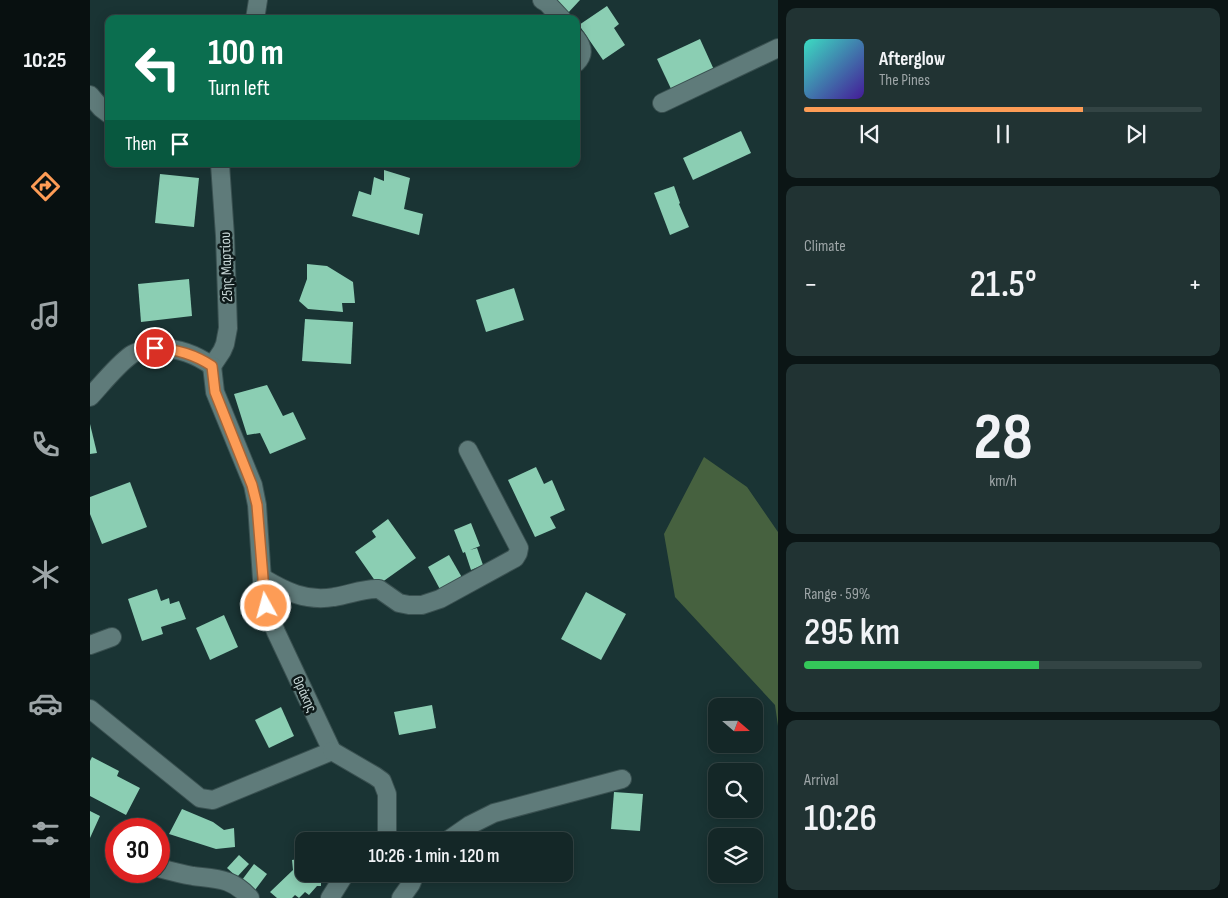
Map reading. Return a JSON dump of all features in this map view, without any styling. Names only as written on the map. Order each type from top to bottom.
[{"type":"street","points":[[256,15],[258,0]]},
{"type":"street","points":[[542,0],[558,15]]},
{"type":"street","points":[[580,43],[582,46],[580,59]]},
{"type":"street","points":[[662,104],[778,48]]},
{"type":"street","points":[[90,94],[105,111]]},
{"type":"street","name":"25ης Μαρτίου","points":[[212,366],[225,344],[228,328],[220,167]]},
{"type":"street","points":[[90,397],[124,360],[137,352],[155,348],[169,348],[189,353],[212,366]]},
{"type":"street","name":"Θράκης","points":[[212,366],[215,392],[255,494],[263,594],[269,615],[332,751]]},
{"type":"street","points":[[263,578],[285,591],[305,597],[332,598],[376,588],[399,603],[422,605],[440,599],[515,558],[519,548],[468,450]]},
{"type":"street","points":[[90,645],[112,637]]},
{"type":"street","points":[[90,709],[200,798],[206,800],[213,800],[332,751],[382,782],[387,794],[387,832]]},
{"type":"street","points":[[460,832],[494,813],[622,779]]},
{"type":"street","points":[[170,871],[222,880],[240,888],[250,898]]},
{"type":"street","points":[[330,898],[340,882]]},
{"type":"street","points":[[401,898],[411,882]]},
{"type":"green space","points":[[704,457],[747,487],[778,532],[778,726],[775,705],[675,597],[664,534]]},
{"type":"building","points":[[552,0],[580,0],[567,14]]},
{"type":"building","points":[[607,6],[619,24],[614,28],[625,45],[603,60],[580,24]]},
{"type":"building","points":[[700,39],[715,72],[673,93],[657,59]]},
{"type":"building","points":[[741,131],[751,153],[693,180],[683,158]]},
{"type":"building","points":[[384,170],[410,178],[404,209],[423,214],[419,235],[352,216],[359,191],[371,195],[374,177],[384,181]]},
{"type":"building","points":[[160,174],[199,178],[194,227],[155,223]]},
{"type":"building","points":[[674,186],[689,227],[670,235],[654,193]]},
{"type":"building","points":[[307,264],[327,266],[353,282],[355,303],[342,303],[343,312],[308,309],[299,301],[307,279]]},
{"type":"building","points":[[189,279],[192,316],[141,322],[138,284]]},
{"type":"building","points":[[514,288],[524,320],[486,332],[476,300]]},
{"type":"building","points":[[305,319],[353,322],[351,364],[302,361]]},
{"type":"building","points":[[267,385],[283,416],[293,412],[306,439],[270,454],[260,433],[247,435],[234,394]]},
{"type":"building","points":[[90,424],[97,453],[90,454]]},
{"type":"building","points":[[536,467],[544,484],[552,480],[565,510],[550,517],[556,528],[535,537],[508,480]]},
{"type":"building","points":[[130,482],[147,527],[102,544],[90,514],[90,497]]},
{"type":"building","points":[[388,519],[416,558],[378,585],[355,552],[376,537],[372,531]]},
{"type":"building","points":[[471,523],[480,546],[470,550],[477,548],[483,565],[471,570],[465,552],[463,553],[454,530]]},
{"type":"building","points":[[449,555],[464,581],[442,593],[428,567]]},
{"type":"building","points":[[157,589],[161,601],[169,598],[170,604],[179,601],[186,619],[161,627],[163,634],[142,641],[128,599]]},
{"type":"building","points":[[586,592],[626,614],[601,660],[561,639]]},
{"type":"building","points":[[224,615],[238,647],[210,660],[196,628]]},
{"type":"building","points":[[432,705],[436,728],[399,735],[394,712]]},
{"type":"building","points":[[281,707],[294,736],[269,748],[255,720]]},
{"type":"building","points":[[92,757],[119,771],[117,776],[140,788],[126,815],[90,796],[90,761]]},
{"type":"building","points":[[614,792],[643,794],[640,831],[611,829]]},
{"type":"building","points":[[182,809],[213,822],[224,830],[234,828],[235,847],[216,849],[170,834]]},
{"type":"building","points":[[90,811],[100,816],[90,838]]},
{"type":"building","points":[[239,855],[249,864],[237,877],[227,868]]},
{"type":"building","points":[[292,860],[295,860],[295,882],[321,882],[321,886],[317,886],[309,895],[305,892],[299,898],[295,895],[292,898],[277,898],[270,892],[293,870]]},
{"type":"building","points":[[254,864],[267,874],[255,890],[242,880]]},
{"type":"route","points":[[155,348],[169,348],[189,353],[212,366],[215,392],[255,494],[263,594],[266,606]]}]
